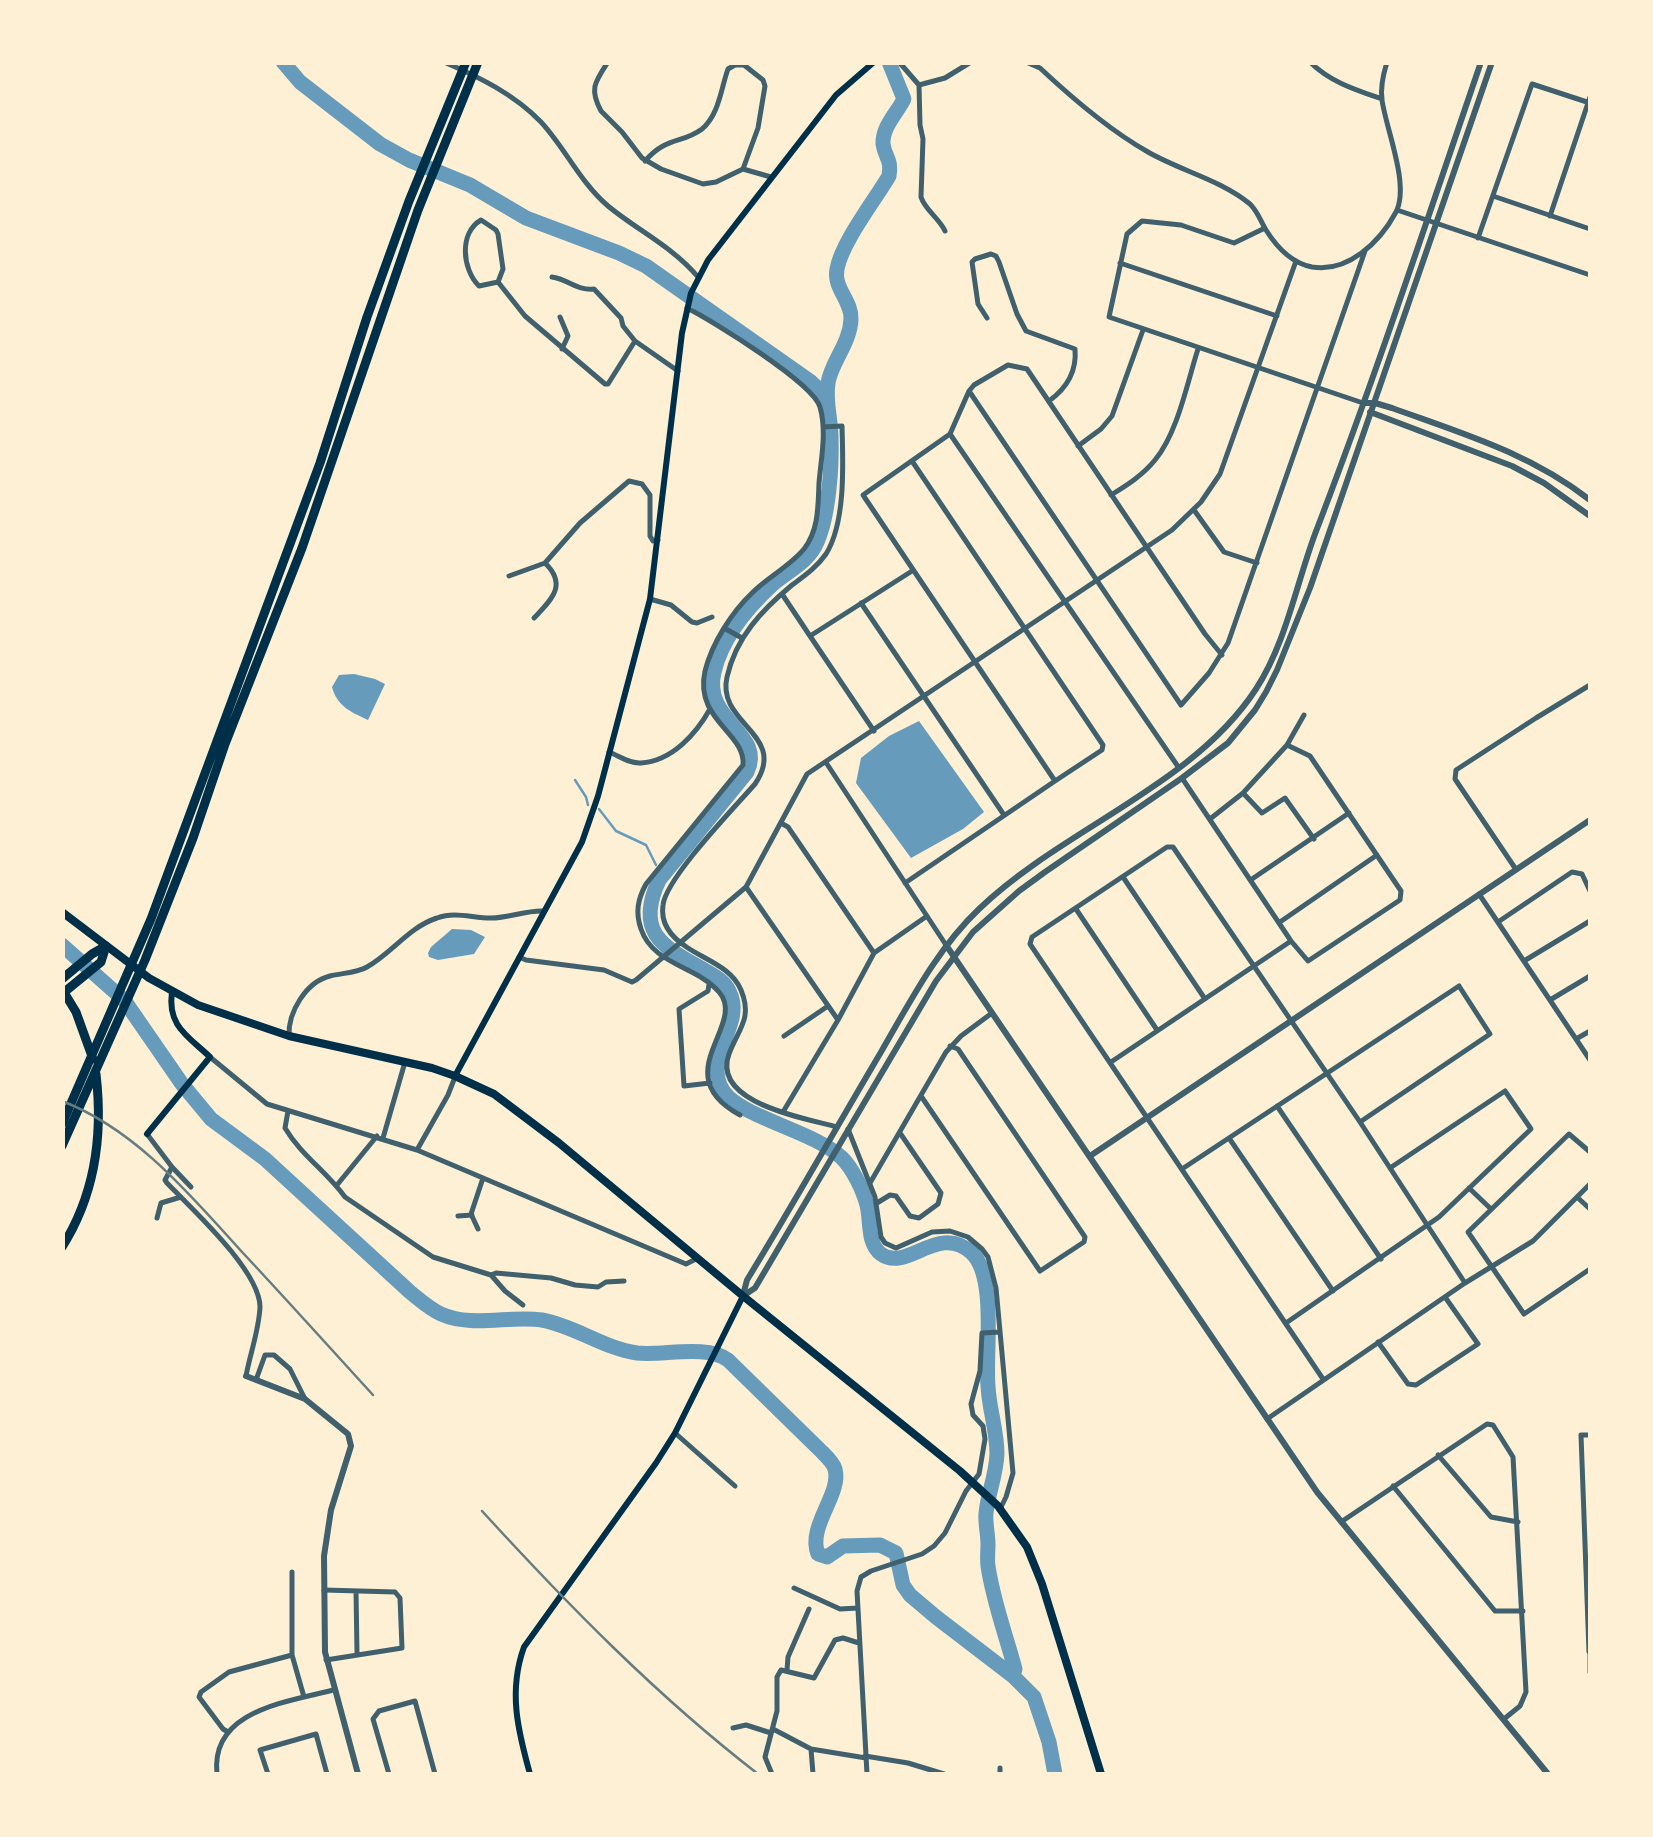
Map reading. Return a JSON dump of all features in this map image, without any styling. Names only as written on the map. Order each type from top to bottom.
[{"type":"highway","points":[[62,1146],[145,960],[188,836],[214,743],[320,463],[388,259],[466,62]]},
{"type":"highway","points":[[62,1124],[256,669],[332,464],[399,264],[478,62]]},
{"type":"highway","points":[[62,978],[106,946]]},
{"type":"highway","points":[[64,1244],[88,1194],[98,1122],[97,1088],[87,1038],[65,990],[101,962],[106,946]]},
{"type":"main road","points":[[456,1076],[582,842],[610,752],[650,600],[678,371],[689,300],[698,277],[836,95],[874,62]]},
{"type":"main road","points":[[62,912],[149,978],[225,1016],[289,1036],[456,1076],[494,1094],[973,1482],[999,1507],[1027,1548],[1042,1584],[1101,1774]]},
{"type":"main road","points":[[147,1134],[210,1057],[173,1021],[172,992]]},
{"type":"main road","points":[[530,1774],[515,1708],[516,1677],[524,1647],[656,1464],[743,1296]]},
{"type":"street","points":[[444,62],[489,83],[542,123],[580,176],[606,204],[685,262],[698,277]]},
{"type":"street","points":[[608,62],[593,92],[596,102],[646,161],[703,184],[743,169],[771,178]]},
{"type":"street","points":[[898,62],[919,85],[923,139],[921,197],[945,231]]},
{"type":"street","points":[[919,85],[945,78],[971,62]]},
{"type":"street","points":[[1026,62],[1040,68],[1150,154],[1243,200],[1259,214],[1264,228],[1282,251],[1296,261],[1325,268],[1364,252],[1397,210],[1398,174],[1382,99],[1387,62]]},
{"type":"street","points":[[1310,62],[1322,74],[1382,99]]},
{"type":"street","points":[[743,1296],[747,1280],[946,944],[1017,877],[1179,768],[1228,726],[1257,687],[1278,646],[1481,62]]},
{"type":"street","points":[[743,1296],[755,1288],[936,980],[973,932],[1019,891],[1228,743],[1266,692],[1310,588],[1492,62]]},
{"type":"street","points":[[646,161],[664,144],[705,126],[720,99],[728,69],[744,65],[766,86],[758,128],[743,169]]},
{"type":"street","points":[[1478,238],[1532,84],[1590,101],[1550,216]]},
{"type":"street","points":[[1493,196],[1590,228]]},
{"type":"street","points":[[1397,210],[1590,275]]},
{"type":"street","points":[[482,220],[498,234],[503,269],[498,282],[479,286],[472,279],[467,262],[464,248],[473,225],[482,220]]},
{"type":"street","points":[[1264,228],[1234,243],[1180,226],[1142,221],[1127,234],[1110,317],[1363,404],[1375,403],[1511,452],[1558,477],[1590,500]]},
{"type":"street","points":[[969,391],[1180,705],[1222,655],[1240,613],[1364,252]]},
{"type":"street","points":[[987,318],[978,304],[972,262],[991,254],[999,262],[1026,331],[1076,349],[1068,384],[1048,401]]},
{"type":"street","points":[[519,957],[604,970],[632,982],[746,887],[807,774],[1172,530],[1194,510],[1220,474],[1296,261]]},
{"type":"street","points":[[1120,263],[1277,316]]},
{"type":"street","points":[[552,277],[580,289],[594,289],[635,341],[678,371]]},
{"type":"street","points":[[498,282],[512,303],[604,384],[608,384],[635,341]]},
{"type":"street","points":[[689,300],[711,320],[804,385],[819,403],[824,427],[816,522],[811,538],[800,553],[751,593],[726,629],[706,670],[704,691],[710,709],[741,748],[741,769],[640,894],[638,914],[649,944],[720,992],[726,1018],[710,1051],[708,1072],[723,1104],[740,1115]]},
{"type":"street","points":[[560,318],[568,336],[562,349]]},
{"type":"street","points":[[1078,446],[1102,429],[1112,416],[1143,330]]},
{"type":"street","points":[[1111,495],[1138,478],[1168,442],[1198,349]]},
{"type":"street","points":[[1055,781],[863,495],[950,434],[974,385],[1008,365],[1028,369],[1222,655]]},
{"type":"street","points":[[1363,404],[1372,414],[1512,466],[1590,516]]},
{"type":"street","points":[[824,427],[842,426],[836,530],[816,566],[754,619],[741,637],[725,686],[733,711],[762,744],[764,769],[666,893],[662,907],[663,921],[678,944],[722,968],[740,986],[746,1012],[728,1056],[730,1081],[739,1092],[783,1112],[837,1127]]},
{"type":"street","points":[[950,434],[1179,768]]},
{"type":"street","points":[[905,883],[1102,750],[1103,745],[912,461]]},
{"type":"street","points":[[510,576],[546,563],[580,522],[629,481],[642,484],[650,495],[650,536],[653,541],[658,540]]},
{"type":"street","points":[[1194,510],[1224,552],[1257,563]]},
{"type":"street","points":[[534,618],[554,596],[556,588],[554,571],[546,563]]},
{"type":"street","points":[[810,636],[912,571]]},
{"type":"street","points":[[782,594],[874,731]]},
{"type":"street","points":[[650,600],[671,605],[692,622],[712,617]]},
{"type":"street","points":[[861,604],[1004,815]]},
{"type":"street","points":[[726,629],[741,637]]},
{"type":"street","points":[[1516,868],[1455,778],[1456,770],[1590,686]]},
{"type":"street","points":[[610,752],[639,764],[665,756],[696,731],[710,709]]},
{"type":"street","points":[[1209,820],[1243,793],[1288,746],[1304,715]]},
{"type":"street","points":[[1182,778],[1308,961],[1400,900],[1401,891],[1310,756],[1288,746]]},
{"type":"street","points":[[826,762],[1317,1492],[1548,1774]]},
{"type":"street","points":[[1243,793],[1262,813],[1285,798],[1314,839]]},
{"type":"street","points":[[1251,880],[1349,814]]},
{"type":"street","points":[[1090,1156],[1590,820]]},
{"type":"street","points":[[780,823],[788,827],[874,953]]},
{"type":"street","points":[[1323,1379],[1030,944],[1032,938],[1076,908],[1173,846],[1466,1283]]},
{"type":"street","points":[[1280,922],[1377,855]]},
{"type":"street","points":[[1498,922],[1572,872],[1582,874],[1590,891]]},
{"type":"street","points":[[1124,877],[1205,999]]},
{"type":"street","points":[[746,887],[838,1020]]},
{"type":"street","points":[[1479,894],[1590,1060]]},
{"type":"street","points":[[1076,908],[1157,1030]]},
{"type":"street","points":[[289,1036],[291,1016],[312,986],[329,976],[366,969],[418,926],[449,915],[490,918],[544,911]]},
{"type":"street","points":[[783,1112],[874,953],[927,916]]},
{"type":"street","points":[[1524,961],[1590,921]]},
{"type":"street","points":[[1110,1062],[1292,942]]},
{"type":"street","points":[[1550,1000],[1590,976]]},
{"type":"street","points":[[709,984],[708,991],[679,1010],[684,1086],[710,1083]]},
{"type":"street","points":[[1182,1169],[1459,986],[1490,1034],[1360,1122]]},
{"type":"street","points":[[784,1036],[828,1006]]},
{"type":"street","points":[[870,1183],[950,1046],[993,1013]]},
{"type":"street","points":[[1576,1039],[1590,1030]]},
{"type":"street","points":[[921,1096],[1040,1271],[1084,1242],[1085,1237],[958,1049],[950,1046]]},
{"type":"street","points":[[210,1057],[267,1104],[417,1150],[686,1264],[698,1258]]},
{"type":"street","points":[[337,1185],[380,1137],[405,1062]]},
{"type":"street","points":[[417,1150],[456,1076]]},
{"type":"street","points":[[1286,1324],[1427,1226],[1531,1129],[1505,1092],[1390,1168]]},
{"type":"street","points":[[1277,1106],[1382,1259]]},
{"type":"street","points":[[288,1111],[285,1128],[290,1137],[345,1197],[433,1257],[491,1276],[523,1304]]},
{"type":"street","points":[[848,1129],[877,1204],[881,1237],[890,1246],[904,1246],[932,1232],[958,1233],[982,1249],[992,1268],[1013,1473],[1006,1498],[999,1507]]},
{"type":"street","points":[[877,1204],[890,1195],[896,1196],[910,1216],[919,1218],[938,1204],[940,1194],[900,1133]]},
{"type":"street","points":[[147,1134],[191,1188]]},
{"type":"street","points":[[1590,1152],[1569,1134],[1468,1232],[1524,1314],[1590,1269]]},
{"type":"street","points":[[1230,1138],[1333,1291]]},
{"type":"street","points":[[172,1166],[165,1180],[233,1254],[257,1291],[260,1311],[246,1376],[304,1399],[348,1434],[352,1443],[329,1520],[324,1590],[326,1660],[358,1774]]},
{"type":"street","points":[[478,1230],[472,1216],[483,1178]]},
{"type":"street","points":[[1267,1419],[1533,1241],[1590,1184]]},
{"type":"street","points":[[1469,1188],[1491,1209]]},
{"type":"street","points":[[158,1218],[161,1203],[180,1197]]},
{"type":"street","points":[[1578,1197],[1590,1209]]},
{"type":"street","points":[[458,1216],[472,1216]]},
{"type":"street","points":[[491,1276],[496,1273],[552,1278],[598,1287],[606,1282],[624,1281]]},
{"type":"street","points":[[1378,1342],[1408,1384],[1416,1385],[1478,1344],[1445,1297]]},
{"type":"street","points":[[867,1774],[857,1591],[861,1577],[934,1546],[979,1474],[985,1438],[983,1426],[971,1410],[983,1333],[998,1332]]},
{"type":"street","points":[[256,1380],[262,1359],[274,1354],[290,1369],[304,1399]]},
{"type":"street","points":[[1341,1522],[1438,1455],[1487,1424],[1493,1425],[1514,1457],[1526,1698],[1502,1720]]},
{"type":"street","points":[[675,1433],[735,1486]]},
{"type":"street","points":[[1590,1434],[1580,1435],[1590,1672]]},
{"type":"street","points":[[1438,1455],[1491,1518],[1518,1522]]},
{"type":"street","points":[[1393,1486],[1496,1611],[1523,1612]]},
{"type":"street","points":[[1582,1494],[1590,1494]]},
{"type":"street","points":[[292,1572],[292,1655],[304,1698]]},
{"type":"street","points":[[794,1588],[840,1610],[858,1608]]},
{"type":"street","points":[[324,1590],[396,1592],[400,1598],[402,1648],[326,1660]]},
{"type":"street","points":[[356,1591],[356,1654]]},
{"type":"street","points":[[786,1670],[810,1609]]},
{"type":"street","points":[[772,1774],[765,1757],[778,1704],[777,1678],[781,1670],[814,1678],[835,1640],[844,1638],[859,1644]]},
{"type":"street","points":[[228,1732],[199,1697],[202,1692],[229,1672],[292,1655]]},
{"type":"street","points":[[217,1774],[219,1750],[228,1732],[241,1719],[262,1709],[334,1690]]},
{"type":"street","points":[[389,1774],[374,1719],[380,1711],[415,1701],[434,1774]]},
{"type":"street","points":[[734,1728],[746,1725],[772,1731],[811,1750],[908,1763],[944,1774]]},
{"type":"street","points":[[268,1774],[260,1750],[316,1734],[327,1774]]},
{"type":"street","points":[[811,1750],[813,1774]]},
{"type":"water","points":[[354,674],[385,684],[368,720],[350,711],[334,694],[332,687],[339,675]]},
{"type":"water","points":[[919,721],[984,812],[963,829],[911,858],[856,783],[861,758],[889,736]]},
{"type":"water","points":[[452,929],[471,930],[485,937],[474,954],[438,960],[429,957],[431,947]]},
{"type":"waterway","points":[[283,62],[300,82],[380,144],[470,185],[526,218],[646,266],[811,382],[827,402]]},
{"type":"waterway","points":[[889,62],[904,99],[883,138],[889,176],[852,234],[837,269],[851,319],[828,383],[831,462],[821,531],[809,555],[754,603],[723,647],[713,689],[717,703],[742,736],[751,759],[747,772],[659,880],[650,914],[657,937],[666,946],[716,977],[729,991],[732,1016],[717,1067],[724,1092],[747,1109],[830,1148],[842,1158],[863,1193],[871,1238],[881,1254],[901,1258],[947,1243],[972,1253],[980,1264],[987,1297],[988,1386],[997,1454],[986,1513],[988,1563],[1015,1669],[1013,1676]]},
{"type":"waterway","points":[[575,780],[588,805]]},
{"type":"waterway","points":[[599,809],[616,831],[646,845],[656,865]]},
{"type":"waterway","points":[[62,945],[124,1000],[211,1119],[265,1159],[433,1310],[465,1320],[542,1320],[637,1353],[696,1352],[728,1360],[834,1466],[834,1489],[817,1532],[818,1554],[827,1557],[843,1546],[880,1545],[896,1553],[903,1585],[910,1595],[1034,1697],[1055,1774]]},
{"type":"railway","points":[[62,1101],[115,1129],[161,1166],[373,1395]]},
{"type":"railway","points":[[482,1511],[614,1649],[758,1774]]}]
